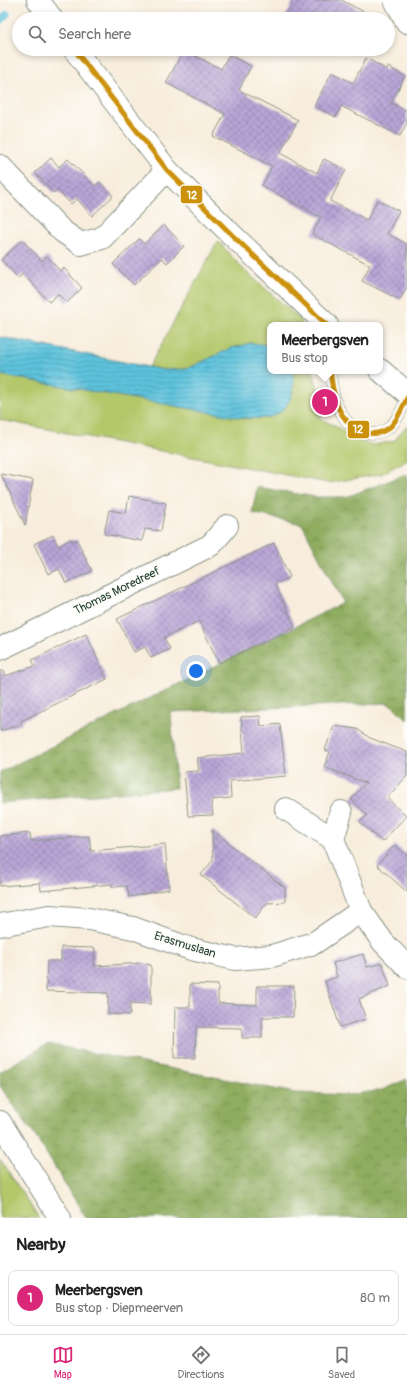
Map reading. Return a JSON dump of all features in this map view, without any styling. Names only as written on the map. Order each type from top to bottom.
[{"type":"street","points":[[38,0],[47,12]]},
{"type":"street","points":[[395,0],[407,22]]},
{"type":"street","points":[[79,56],[168,170],[321,322]]},
{"type":"street","points":[[0,166],[62,231],[82,244],[102,238],[168,170]]},
{"type":"street","points":[[383,373],[407,393]]},
{"type":"street","name":"Thomas Moredreef","points":[[0,649],[211,545],[228,526]]},
{"type":"street","points":[[286,809],[333,839],[361,910],[384,942],[407,967]]},
{"type":"street","points":[[333,839],[341,812]]},
{"type":"street","name":"Erasmuslaan","points":[[0,925],[49,916],[89,919],[132,928],[192,949],[235,959],[272,956],[314,942],[361,910]]},
{"type":"street","points":[[0,1122],[60,1218]]},
{"type":"lane","points":[[331,374],[335,400],[341,413],[358,432],[369,434],[387,429],[395,421],[407,398]]},
{"type":"green space","points":[[218,241],[243,269],[301,320],[301,322],[267,322],[267,346],[251,343],[229,349],[187,369],[163,370],[149,367]]},
{"type":"green space","points":[[290,374],[314,374],[320,398],[320,419],[334,425],[357,440],[373,445],[394,441],[407,425],[407,460],[381,474],[328,483],[0,420],[0,375],[244,418],[267,418]]},
{"type":"green space","points":[[407,474],[407,720],[393,706],[386,703],[171,712],[176,788],[0,803],[0,772],[343,603],[302,524],[252,513],[257,487],[316,497],[346,497]]},
{"type":"green space","points":[[47,1044],[295,1093],[349,1095],[382,1090],[407,1079],[407,1218],[86,1218],[40,1143],[0,1086],[0,1072]]},
{"type":"green space","points":[[0,1159],[39,1218],[0,1218]]},
{"type":"water","points":[[0,337],[163,370],[187,369],[229,349],[251,343],[267,345],[267,374],[292,374],[293,386],[290,400],[286,407],[274,416],[266,418],[243,418],[0,375]]},
{"type":"building","points":[[294,0],[341,0],[364,12],[288,12]]},
{"type":"building","points":[[181,56],[196,56],[221,69],[228,56],[251,66],[239,90],[298,120],[280,153],[317,173],[324,159],[346,170],[330,201],[367,220],[377,200],[399,211],[387,234],[407,244],[407,287],[400,300],[362,281],[370,265],[312,234],[321,217],[262,186],[272,166],[213,136],[225,114],[166,83]]},
{"type":"building","points":[[366,58],[387,70],[388,67],[405,76],[391,103],[407,111],[407,123],[400,136],[341,106],[336,117],[314,106],[332,72],[353,83]]},
{"type":"building","points":[[51,158],[59,167],[68,159],[95,186],[100,182],[113,196],[92,216],[77,199],[71,204],[57,190],[54,193],[35,173]]},
{"type":"building","points":[[164,225],[184,246],[167,263],[162,258],[134,285],[113,264],[139,239],[144,244]]},
{"type":"building","points":[[22,240],[42,261],[47,256],[60,271],[64,268],[82,288],[67,303],[58,294],[49,302],[23,274],[18,278],[1,260]]},
{"type":"building","points":[[1,474],[33,480],[25,525]]},
{"type":"building","points":[[129,496],[166,503],[161,531],[145,529],[142,541],[104,534],[109,510],[126,513]]},
{"type":"building","points":[[53,535],[58,546],[69,540],[77,540],[92,571],[66,583],[59,569],[48,574],[34,544]]},
{"type":"building","points":[[274,543],[290,577],[275,584],[295,627],[219,663],[199,621],[164,638],[170,649],[151,658],[145,647],[134,652],[117,619]]},
{"type":"building","points":[[86,634],[107,679],[21,721],[22,724],[0,731],[0,671],[3,671],[5,676],[35,666],[32,660]]},
{"type":"building","points":[[260,716],[261,726],[280,724],[286,776],[230,781],[231,798],[211,800],[213,815],[188,816],[184,772],[199,771],[197,758],[244,753],[241,717]]},
{"type":"building","points":[[334,726],[357,729],[370,738],[407,752],[407,776],[387,798],[406,816],[382,842],[360,822],[367,815],[351,799],[366,783],[324,767],[330,752],[325,750]]},
{"type":"building","points":[[212,830],[285,888],[285,902],[267,903],[255,918],[201,875],[213,860]]},
{"type":"building","points":[[30,833],[31,841],[89,836],[91,851],[165,844],[169,889],[129,897],[127,886],[112,887],[112,884],[41,891],[40,883],[0,886],[0,836]]},
{"type":"building","points":[[395,845],[407,855],[407,892],[377,865]]},
{"type":"building","points":[[61,947],[95,948],[94,966],[142,963],[151,965],[151,1004],[130,1003],[130,1015],[108,1014],[108,993],[46,991],[47,961],[61,961]]},
{"type":"building","points":[[363,954],[367,967],[382,963],[390,986],[359,999],[366,1019],[340,1027],[325,981],[337,977],[333,963]]},
{"type":"building","points":[[190,984],[218,985],[218,1003],[257,1005],[257,986],[294,986],[293,1017],[262,1017],[262,1038],[242,1038],[242,1028],[196,1027],[195,1058],[174,1058],[175,1007],[190,1007]]},
{"type":"waterway","points":[[0,21],[7,14]]},
{"type":"transit line","name":"12","points":[[79,56],[167,170],[232,235],[324,322]]},
{"type":"transit line","name":"12","points":[[330,374],[335,398],[342,414],[353,426],[367,433],[382,432],[390,427],[398,417],[407,398]]},
{"type":"place","name":"Meerbergsven","points":[[325,402]]}]
